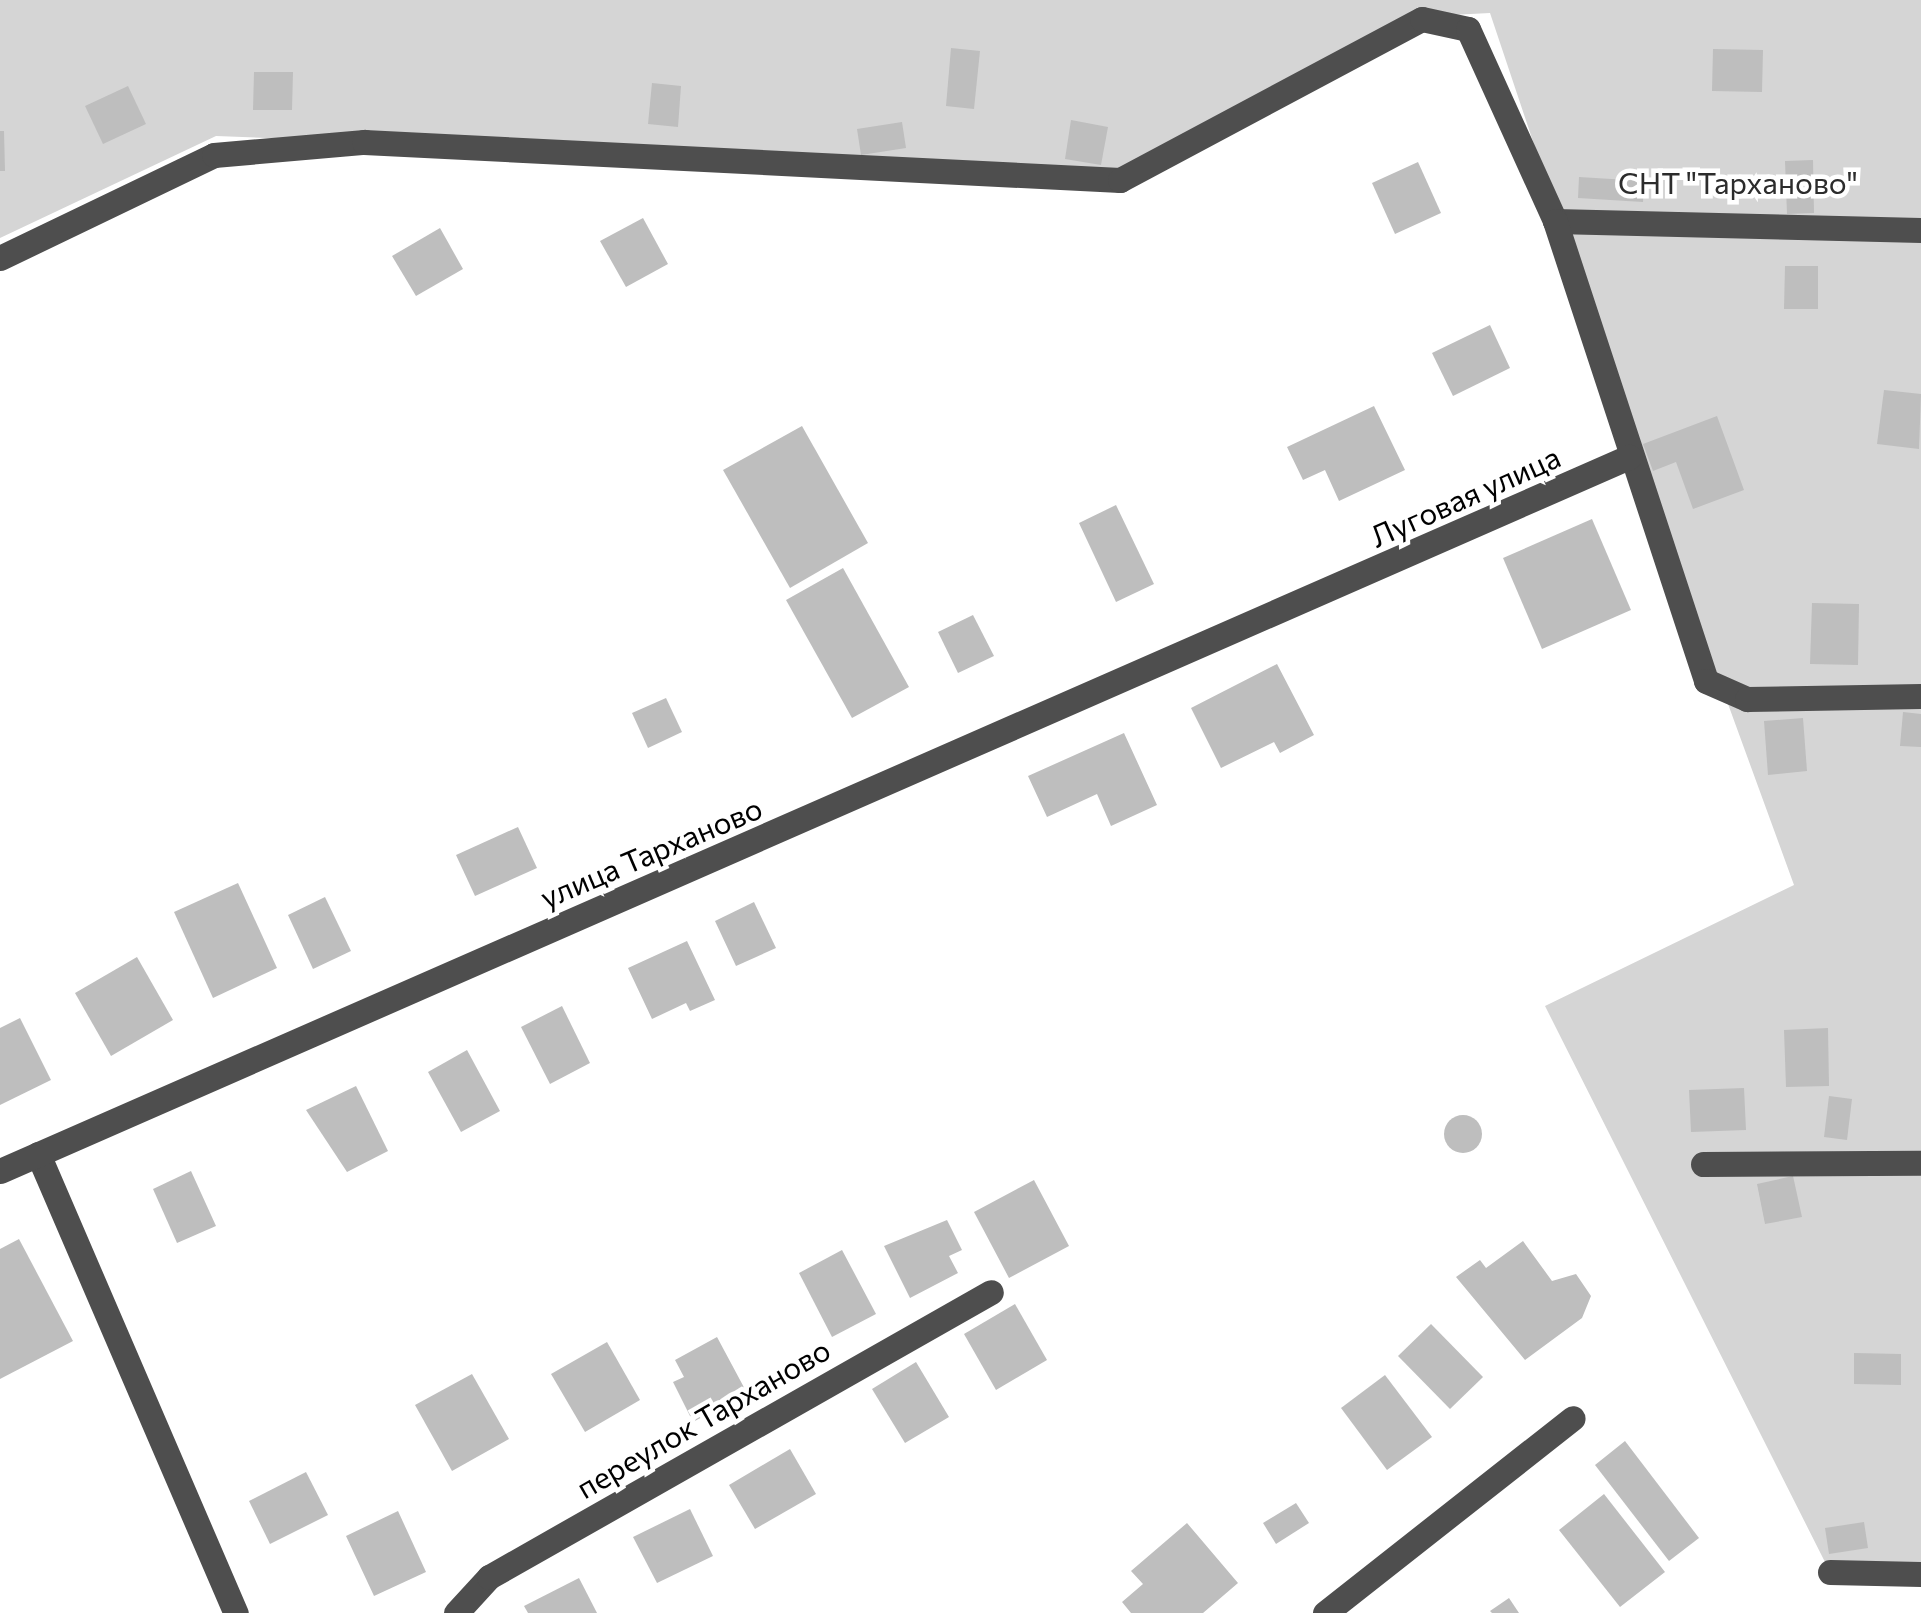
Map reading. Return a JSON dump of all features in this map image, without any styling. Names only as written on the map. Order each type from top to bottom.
[{"type":"street","points":[[0,258],[214,155],[364,142],[1120,180],[1422,20],[1468,29],[1555,221],[1629,457],[1706,682],[1746,699],[1921,696]]},
{"type":"street","points":[[1555,221],[1921,230]]},
{"type":"street","name":"Луговая улица","points":[[1328,594],[1629,457]]},
{"type":"street","name":"улица Тарханово","points":[[0,1171],[1328,594]]},
{"type":"street","points":[[38,1154],[236,1613]]},
{"type":"street","points":[[1703,1164],[1921,1163]]},
{"type":"street","name":"переулок Тарханово","points":[[456,1613],[489,1577],[991,1292]]},
{"type":"street","points":[[1325,1613],[1573,1418]]},
{"type":"street","points":[[1830,1572],[1921,1574]]},
{"type":"green space","name":"СНТ \"Тарханово\"","points":[[0,0],[1921,0],[1921,1574],[1830,1572],[1545,1006],[1794,885],[1646,479],[1490,13],[1412,17],[1119,171],[216,136],[0,238]]},
{"type":"building","points":[[951,48],[980,51],[974,109],[946,106]]},
{"type":"building","points":[[1713,49],[1763,50],[1762,92],[1712,91]]},
{"type":"building","points":[[254,72],[293,72],[292,110],[253,110]]},
{"type":"building","points":[[652,83],[681,86],[678,127],[648,124]]},
{"type":"building","points":[[128,86],[146,124],[103,144],[85,106]]},
{"type":"building","points":[[1071,120],[1108,127],[1101,165],[1065,159]]},
{"type":"building","points":[[902,122],[906,148],[861,155],[857,129]]},
{"type":"building","points":[[0,131],[4,131],[5,171],[0,171]]},
{"type":"building","points":[[1813,160],[1814,213],[1787,214],[1785,161]]},
{"type":"building","points":[[1418,162],[1441,213],[1395,234],[1372,183]]},
{"type":"building","points":[[1579,177],[1644,181],[1643,202],[1578,198]]},
{"type":"building","points":[[643,218],[668,264],[626,287],[600,241]]},
{"type":"building","points":[[440,228],[463,269],[416,296],[392,256]]},
{"type":"building","points":[[1785,266],[1818,266],[1818,309],[1784,309]]},
{"type":"building","points":[[1490,325],[1510,368],[1453,396],[1432,353]]},
{"type":"building","points":[[1884,390],[1921,394],[1919,449],[1877,444]]},
{"type":"building","points":[[1374,406],[1405,470],[1339,501],[1325,470],[1303,480],[1287,447]]},
{"type":"building","points":[[1717,416],[1744,490],[1693,509],[1676,462],[1653,471],[1643,444]]},
{"type":"building","points":[[802,426],[868,543],[790,588],[723,470]]},
{"type":"building","points":[[1116,505],[1154,584],[1116,602],[1079,523]]},
{"type":"building","points":[[1592,519],[1631,610],[1542,649],[1503,558]]},
{"type":"building","points":[[843,568],[909,687],[852,718],[786,600]]},
{"type":"building","points":[[1812,603],[1859,604],[1858,665],[1810,664]]},
{"type":"building","points":[[973,615],[994,656],[958,673],[938,632]]},
{"type":"building","points":[[1277,664],[1314,735],[1280,753],[1274,742],[1221,768],[1191,708]]},
{"type":"building","points":[[666,698],[682,732],[648,748],[632,713]]},
{"type":"building","points":[[1903,712],[1921,714],[1921,747],[1900,746]]},
{"type":"building","points":[[1803,718],[1807,771],[1768,775],[1764,721]]},
{"type":"building","points":[[1124,733],[1157,805],[1111,826],[1097,794],[1047,817],[1028,776]]},
{"type":"building","points":[[518,827],[537,868],[475,896],[456,855]]},
{"type":"building","points":[[238,883],[277,968],[213,998],[174,912]]},
{"type":"building","points":[[325,897],[351,951],[313,969],[288,915]]},
{"type":"building","points":[[754,902],[776,948],[736,966],[715,921]]},
{"type":"building","points":[[687,941],[715,1000],[690,1011],[686,1003],[652,1019],[628,968]]},
{"type":"building","points":[[137,957],[173,1020],[111,1056],[75,993]]},
{"type":"building","points":[[562,1006],[590,1063],[550,1084],[521,1027]]},
{"type":"building","points":[[20,1018],[51,1080],[0,1105],[0,1028]]},
{"type":"building","points":[[1828,1028],[1829,1086],[1786,1087],[1784,1030]]},
{"type":"building","points":[[467,1050],[500,1111],[461,1132],[428,1072]]},
{"type":"building","points":[[356,1086],[388,1151],[347,1172],[306,1110]]},
{"type":"building","points":[[1744,1088],[1746,1130],[1691,1132],[1689,1090]]},
{"type":"building","points":[[1829,1096],[1852,1099],[1847,1140],[1824,1137]]},
{"type":"building","points":[[1463,1115],[1476,1121],[1482,1134],[1476,1147],[1463,1153],[1450,1147],[1444,1134],[1450,1121]]},
{"type":"building","points":[[191,1171],[216,1226],[177,1243],[153,1189]]},
{"type":"building","points":[[1793,1176],[1802,1217],[1765,1224],[1757,1184]]},
{"type":"building","points":[[1034,1180],[1069,1246],[1009,1278],[974,1212]]},
{"type":"building","points":[[947,1220],[962,1250],[949,1256],[958,1273],[910,1298],[884,1246]]},
{"type":"building","points":[[19,1239],[73,1341],[0,1379],[0,1249]]},
{"type":"building","points":[[1523,1241],[1552,1281],[1576,1274],[1591,1296],[1582,1318],[1525,1360],[1456,1277],[1480,1260],[1486,1268]]},
{"type":"building","points":[[842,1250],[876,1314],[832,1337],[799,1273]]},
{"type":"building","points":[[1015,1304],[1047,1360],[996,1390],[964,1334]]},
{"type":"building","points":[[1431,1324],[1483,1377],[1450,1409],[1398,1356]]},
{"type":"building","points":[[717,1337],[747,1393],[693,1422],[673,1382],[684,1377],[675,1360]]},
{"type":"building","points":[[607,1342],[640,1400],[585,1432],[551,1374]]},
{"type":"building","points":[[1854,1353],[1901,1354],[1901,1385],[1854,1384]]},
{"type":"building","points":[[916,1362],[949,1417],[905,1443],[872,1389]]},
{"type":"building","points":[[472,1374],[509,1439],[452,1471],[415,1405]]},
{"type":"building","points":[[1385,1375],[1432,1437],[1387,1470],[1341,1408]]},
{"type":"building","points":[[1625,1441],[1699,1538],[1669,1561],[1595,1465]]},
{"type":"building","points":[[790,1449],[816,1494],[755,1529],[729,1485]]},
{"type":"building","points":[[306,1472],[328,1515],[270,1544],[249,1501]]},
{"type":"building","points":[[1604,1494],[1665,1572],[1620,1607],[1559,1530]]},
{"type":"building","points":[[1296,1503],[1309,1523],[1276,1544],[1263,1523]]},
{"type":"building","points":[[690,1509],[713,1556],[657,1583],[633,1537]]},
{"type":"building","points":[[398,1511],[426,1572],[374,1596],[346,1536]]},
{"type":"building","points":[[1864,1522],[1868,1548],[1829,1554],[1825,1528]]},
{"type":"building","points":[[1187,1523],[1238,1583],[1203,1613],[1131,1613],[1122,1602],[1143,1584],[1131,1571]]},
{"type":"building","points":[[579,1578],[597,1613],[528,1613],[524,1606]]},
{"type":"building","points":[[1509,1598],[1519,1613],[1490,1611]]}]
